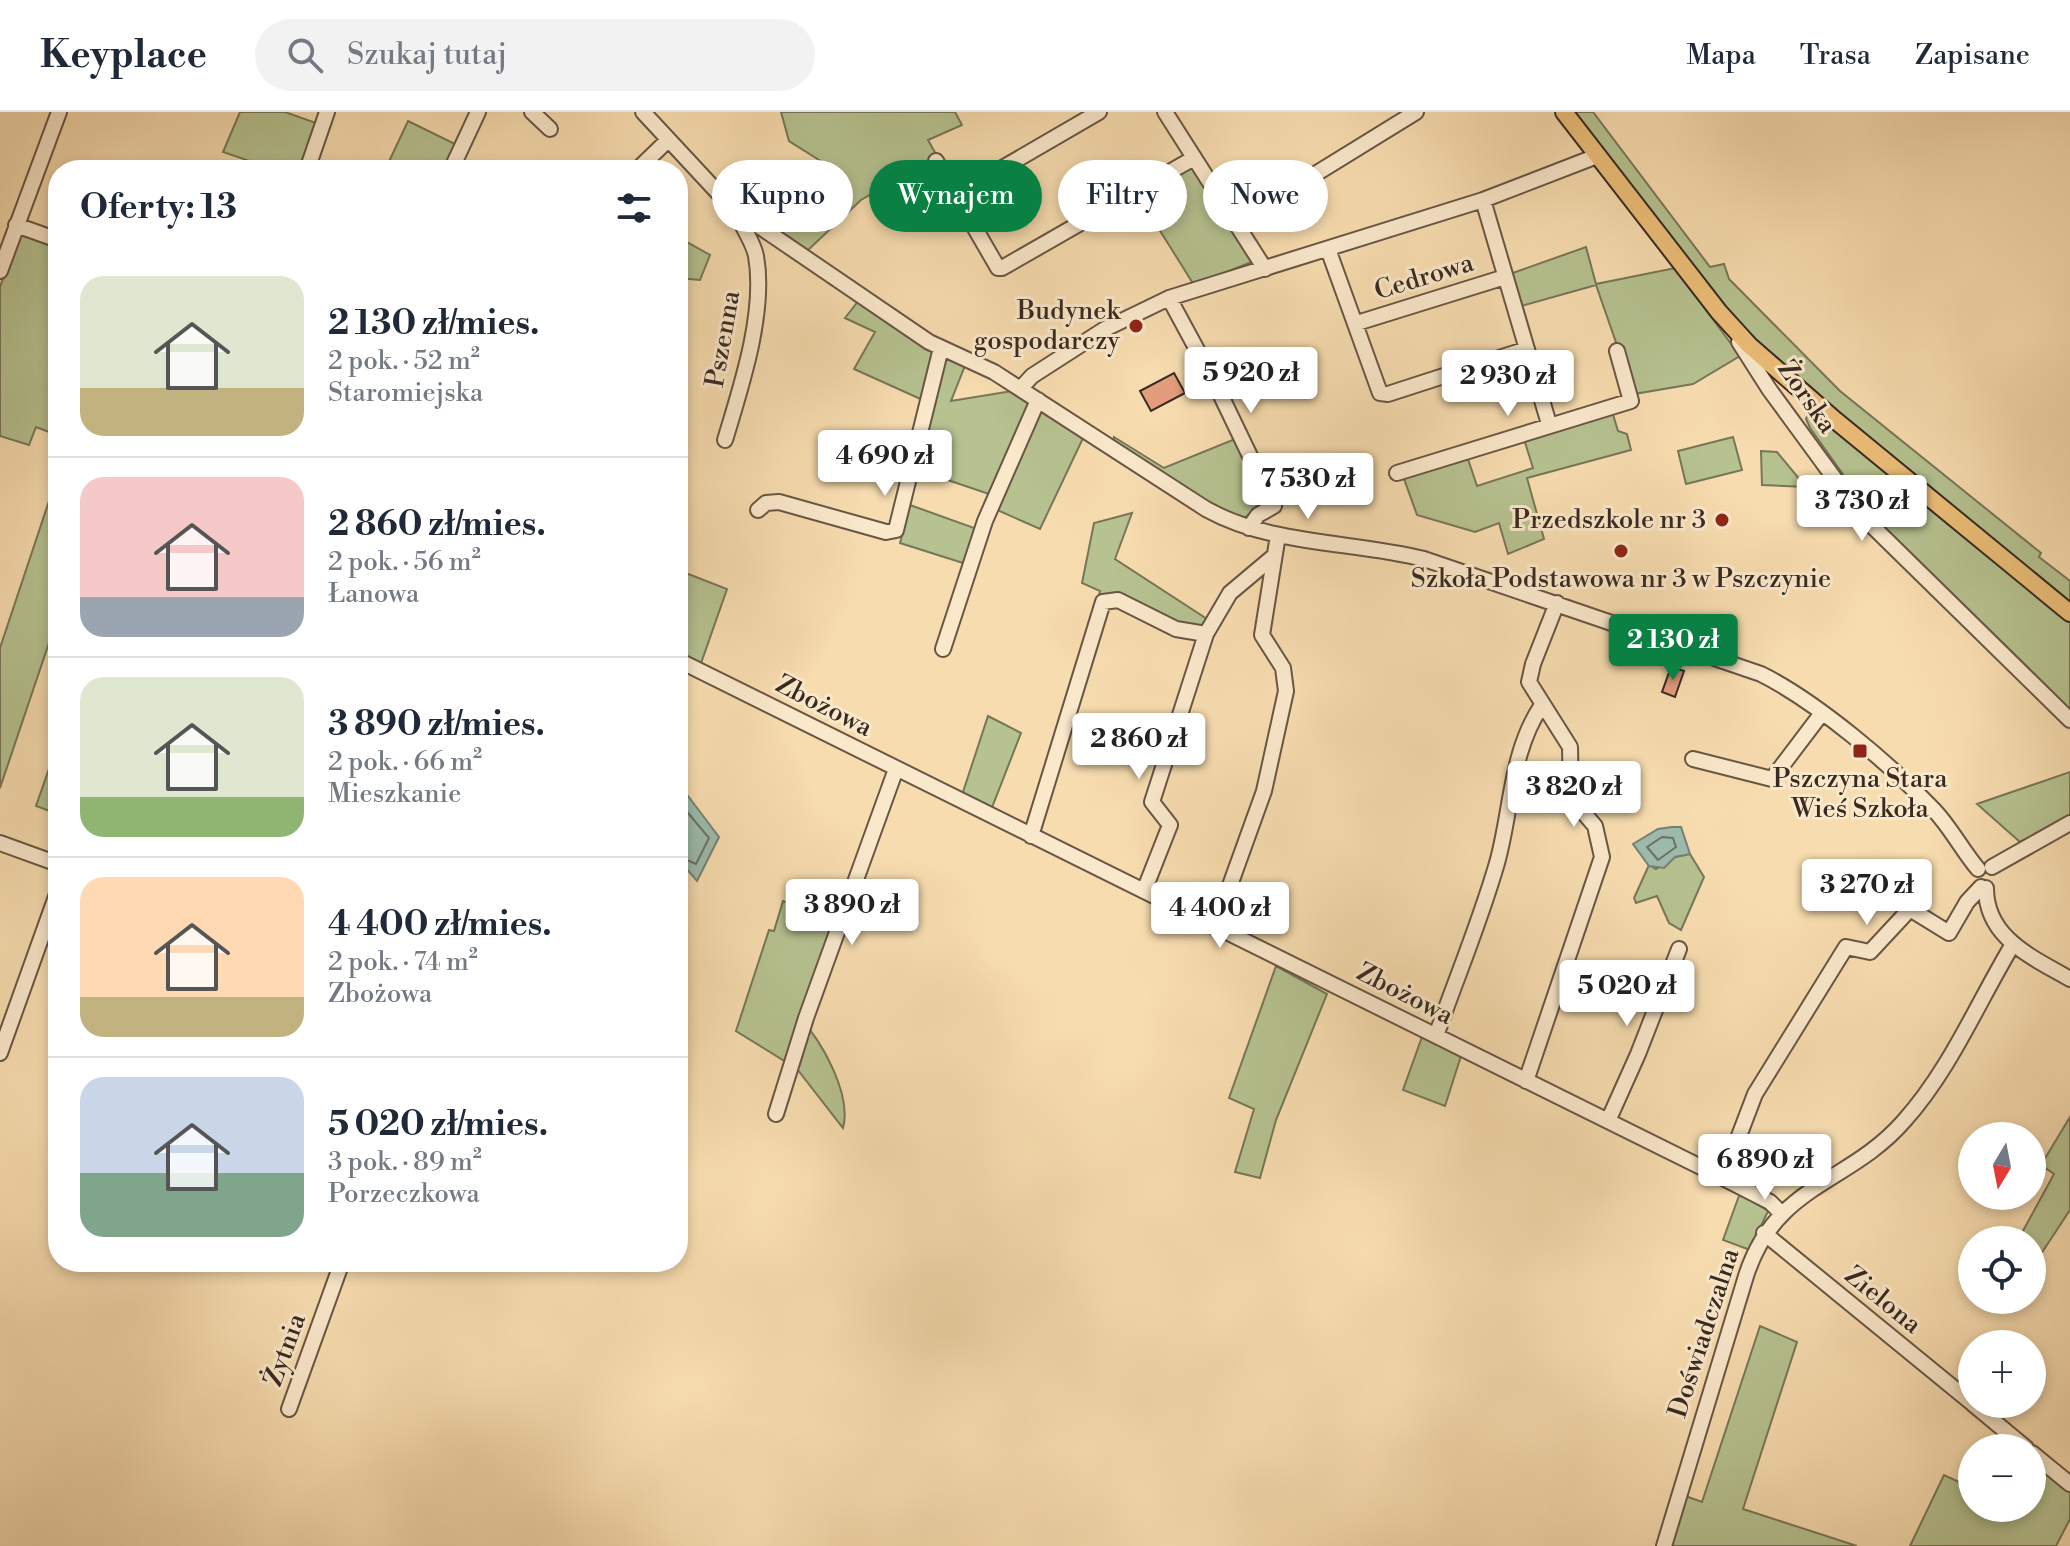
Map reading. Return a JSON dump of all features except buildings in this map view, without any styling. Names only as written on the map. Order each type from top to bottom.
[{"type":"main road","name":"Żorska","points":[[1564,112],[1719,312]]},
{"type":"main road","points":[[1719,312],[1807,397],[2069,611]]},
{"type":"street","points":[[0,271],[59,112]]},
{"type":"street","points":[[310,160],[327,112]]},
{"type":"street","points":[[456,160],[478,112]]},
{"type":"street","points":[[532,112],[550,129]]},
{"type":"street","points":[[643,112],[712,184]]},
{"type":"street","points":[[1016,160],[1099,112]]},
{"type":"street","points":[[1165,112],[1203,172]]},
{"type":"street","points":[[1328,166],[1416,112]]},
{"type":"street","points":[[647,160],[668,140]]},
{"type":"street","points":[[1021,388],[1032,376],[1105,329],[1169,298],[1483,200],[1597,156]]},
{"type":"street","points":[[977,232],[998,268],[1002,268],[1194,158]]},
{"type":"street","points":[[1483,200],[1549,424]]},
{"type":"street","points":[[16,225],[48,236]]},
{"type":"street","name":"Pszenna","points":[[725,440],[740,390],[756,309],[757,268],[748,232]]},
{"type":"street","points":[[753,244],[763,232]]},
{"type":"street","points":[[768,232],[941,348],[979,364],[1021,388],[1197,504],[1249,528],[1278,535],[1391,550],[1735,664],[1775,682],[1822,713],[1934,809],[1996,880],[1967,902],[1949,933],[1910,909],[1870,952],[1846,947],[1749,1108],[1723,1178]]},
{"type":"street","points":[[1242,232],[1265,269]]},
{"type":"street","points":[[1328,249],[1380,393],[1388,394],[1527,349]]},
{"type":"street","name":"Cedrowa","points":[[1357,323],[1505,277]]},
{"type":"street","points":[[1169,298],[1215,383],[1274,506],[1258,515],[1249,528]]},
{"type":"street","name":"Żorska","points":[[1719,312],[1862,516],[2070,720]]},
{"type":"street","points":[[758,510],[766,503],[779,502],[886,532],[896,530],[941,348]]},
{"type":"street","points":[[1397,473],[1631,401],[1617,351]]},
{"type":"street","points":[[1791,417],[1807,397]]},
{"type":"street","points":[[943,649],[985,521],[1038,400]]},
{"type":"street","points":[[1215,927],[1264,791],[1286,691],[1283,668],[1262,635],[1278,535]]},
{"type":"street","points":[[1144,891],[1170,825],[1152,802],[1206,634],[1230,593],[1274,556]]},
{"type":"street","points":[[1031,836],[1103,602],[1118,600],[1176,629],[1206,634]]},
{"type":"street","points":[[1526,1081],[1602,857],[1595,826],[1571,798],[1570,747],[1532,692],[1529,674],[1557,603]]},
{"type":"street","name":"Zbożowa","points":[[688,665],[1723,1178],[1770,1202],[1781,1213]]},
{"type":"street","points":[[1436,1036],[1496,866],[1519,752],[1530,722],[1542,705]]},
{"type":"street","points":[[1693,759],[1772,779],[1822,713]]},
{"type":"street","points":[[776,1114],[806,1018],[896,769]]},
{"type":"street","points":[[1985,868],[2070,823]]},
{"type":"street","points":[[0,843],[48,860]]},
{"type":"street","points":[[1984,888],[1991,915],[2013,944],[2070,979]]},
{"type":"street","points":[[0,1053],[48,919]]},
{"type":"street","name":"Doświadczalna","points":[[1664,1546],[1742,1290],[1764,1233],[1781,1213],[1884,1141],[1902,1124],[1934,1081],[2013,944]]},
{"type":"street","points":[[1608,1121],[1679,949]]},
{"type":"street","name":"Zielona","points":[[1764,1233],[1958,1392]]},
{"type":"street","name":"Żytnia","points":[[289,1409],[338,1272]]},
{"type":"street","name":"Zielona","points":[[1989,1418],[2009,1434]]},
{"type":"street","points":[[2046,1464],[2070,1484]]},
{"type":"green space","points":[[240,112],[285,112],[316,123],[303,160],[247,160],[223,152]]},
{"type":"green space","points":[[781,112],[955,112],[962,125],[928,140],[937,156],[930,160],[869,160],[869,195],[853,208],[853,160],[819,160],[789,141]]},
{"type":"green space","points":[[1575,112],[1593,112],[1710,267],[1724,264],[1729,279],[1840,391],[2041,553],[2039,557],[2070,581],[2070,602],[1766,353],[1721,306]]},
{"type":"green space","points":[[408,121],[457,145],[451,160],[390,160]]},
{"type":"green space","points":[[1193,163],[1203,179],[1203,232],[1236,232],[1254,261],[1194,285],[1161,232],[1187,232],[1187,166]]},
{"type":"green space","points":[[782,232],[827,232],[807,251],[780,234]]},
{"type":"green space","points":[[29,233],[48,240],[48,432],[36,427],[29,445],[0,436],[0,287],[18,235]]},
{"type":"green space","points":[[688,243],[710,255],[700,280],[688,279]]},
{"type":"green space","points":[[1586,247],[1596,284],[1675,268],[1740,356],[1693,384],[1634,394],[1596,285],[1518,307],[1510,274]]},
{"type":"green space","points":[[859,300],[936,352],[925,401],[854,369],[875,332],[845,318]]},
{"type":"green space","points":[[945,355],[966,363],[951,401],[1012,391],[1033,400],[992,495],[918,470]]},
{"type":"green space","points":[[1040,404],[1084,436],[1040,529],[995,509]]},
{"type":"green space","points":[[1810,410],[2070,621],[2070,714],[1877,522],[1810,428],[1806,419]]},
{"type":"green space","points":[[1612,411],[1618,431],[1627,434],[1631,450],[1527,478],[1544,539],[1508,554],[1499,523],[1475,532],[1417,515],[1403,476],[1466,453],[1477,486],[1533,468],[1523,436]]},
{"type":"green space","points":[[1114,437],[1164,468],[1235,439],[1267,499],[1243,519],[1217,507],[1113,443]]},
{"type":"green space","points":[[1733,437],[1742,470],[1686,484],[1678,451]]},
{"type":"green space","points":[[1761,451],[1777,452],[1806,487],[1762,485]]},
{"type":"green space","points":[[48,504],[48,646],[0,788],[0,648]]},
{"type":"green space","points":[[910,505],[977,529],[963,563],[900,543]]},
{"type":"green space","points":[[1132,513],[1115,559],[1207,619],[1200,628],[1174,622],[1125,600],[1099,595],[1100,591],[1082,583],[1094,523]]},
{"type":"green space","points":[[688,574],[727,589],[700,666],[688,660]]},
{"type":"green space","points":[[988,716],[1021,733],[991,810],[962,795]]},
{"type":"green space","points":[[48,772],[48,810],[36,806]]},
{"type":"green space","points":[[2070,772],[2070,817],[2020,842],[1977,804]]},
{"type":"green space","points":[[1690,854],[1704,877],[1681,930],[1669,923],[1657,896],[1636,903],[1634,898],[1649,865],[1656,869],[1675,857]]},
{"type":"green space","points":[[783,901],[835,923],[799,1017],[817,1040],[833,1069],[843,1100],[843,1128],[797,1069],[736,1031],[769,930],[774,931]]},
{"type":"green space","points":[[1276,966],[1327,994],[1276,1120],[1260,1178],[1235,1172],[1254,1109],[1229,1098]]},
{"type":"green space","points":[[1422,1037],[1461,1056],[1445,1106],[1403,1090]]},
{"type":"green space","points":[[2070,1117],[2070,1210],[2046,1246],[2046,1226],[2026,1226],[2034,1210],[2046,1210],[2046,1189],[2054,1174],[2046,1168],[2046,1157]]},
{"type":"green space","points":[[1740,1193],[1768,1211],[1750,1250],[1723,1240]]},
{"type":"green space","points":[[1760,1326],[1797,1342],[1743,1509],[1857,1546],[1669,1546],[1683,1495],[1702,1502]]},
{"type":"green space","points":[[2046,1470],[2070,1489],[2070,1519],[2056,1546],[1910,1546],[1944,1475],[1958,1482],[1958,1522],[2046,1522]]},
{"type":"water","points":[[688,796],[719,837],[697,881],[688,871]]},
{"type":"water","points":[[1681,827],[1690,854],[1675,857],[1664,868],[1649,866],[1633,844],[1658,829]]},
{"type":"place","name":"Budynek gospodarczy","points":[[1136,326]]},
{"type":"place","name":"Przedszkole nr 3","points":[[1722,520]]},
{"type":"place","name":"Szkoła Podstawowa nr 3 w Pszczynie","points":[[1621,551]]},
{"type":"place","name":"Pszczyna Stara Wieś Szkoła","points":[[1860,751]]}]
